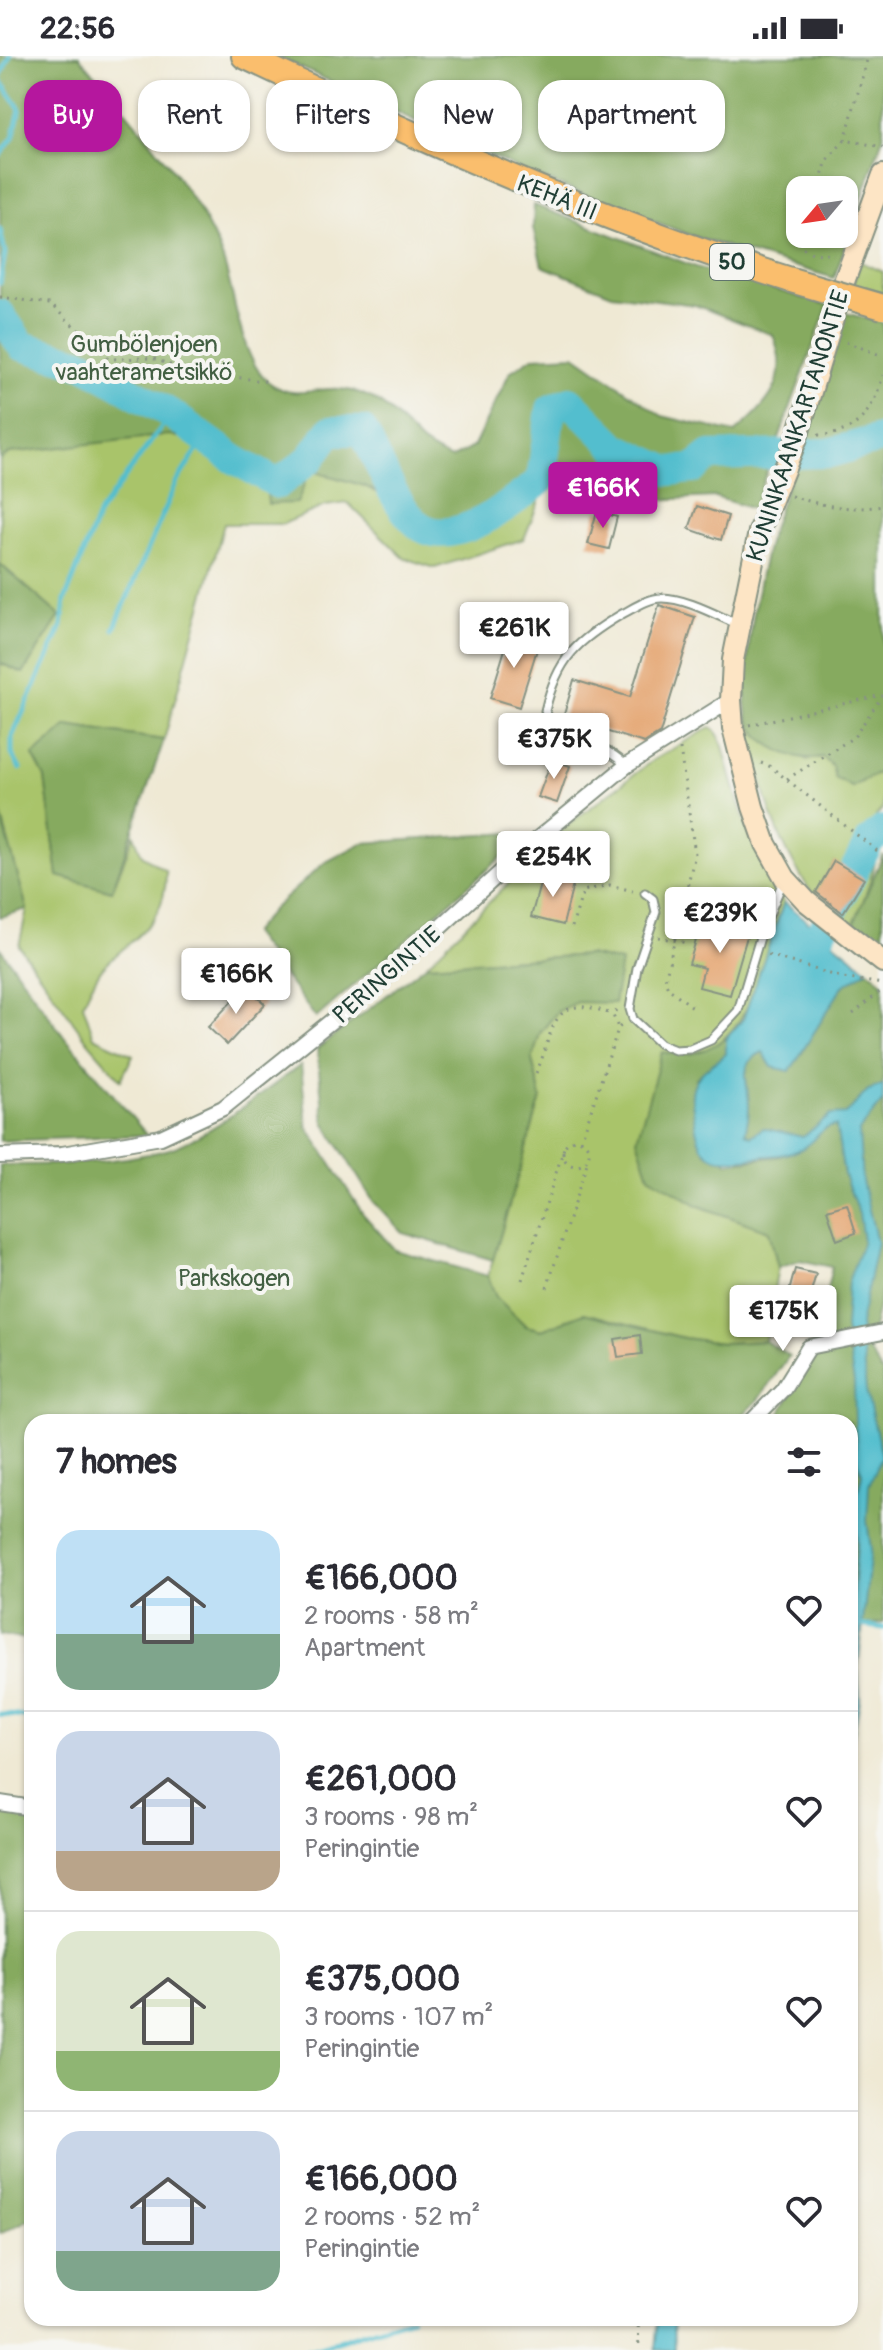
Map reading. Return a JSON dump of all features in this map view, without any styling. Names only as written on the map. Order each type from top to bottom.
[{"type":"highway","name":"KEHÄ III","points":[[244,56],[542,192],[673,243],[883,307]]},
{"type":"street","name":"KUNINKAANKARTANONTIE","points":[[883,175],[827,335],[797,436],[759,532],[739,625],[731,700],[739,754],[766,844],[785,878],[806,901],[883,962]]},
{"type":"street","name":"PERINGINTIE","points":[[0,1156],[62,1154],[161,1137],[223,1108],[380,982],[535,841],[626,766],[731,700]]},
{"type":"street","points":[[759,1414],[783,1389],[809,1347],[883,1332]]},
{"type":"street","points":[[0,1803],[24,1807]]},
{"type":"lane","points":[[626,766],[615,752],[555,725],[545,711],[549,693],[564,663],[582,637],[640,604],[665,598],[739,625]]},
{"type":"lane","points":[[645,893],[653,899],[656,912],[629,1000],[631,1015],[643,1031],[675,1050],[690,1049],[711,1040],[738,1011],[761,934],[785,878]]},
{"type":"path","points":[[822,176],[827,160],[845,140],[868,56]]},
{"type":"path","points":[[845,140],[883,147]]},
{"type":"path","points":[[803,248],[812,253],[853,257]]},
{"type":"path","points":[[0,297],[50,304],[110,359],[152,358],[184,370],[270,382]]},
{"type":"path","points":[[827,335],[883,356]]},
{"type":"path","points":[[797,436],[832,436],[857,425],[875,403],[883,375]]},
{"type":"path","points":[[776,492],[830,508],[857,510],[883,506]]},
{"type":"path","points":[[733,728],[883,695]]},
{"type":"path","points":[[787,779],[854,737],[883,695]]},
{"type":"path","points":[[675,734],[682,756],[695,854],[665,980],[668,988],[694,1008]]},
{"type":"path","points":[[739,754],[771,767],[861,839],[883,852]]},
{"type":"path","points":[[572,927],[583,891],[610,885],[645,893]]},
{"type":"path","points":[[647,934],[687,943]]},
{"type":"path","points":[[775,957],[883,987]]},
{"type":"path","points":[[853,1014],[883,987]]},
{"type":"path","points":[[536,1073],[543,1045],[562,1013],[582,1006],[613,1015]]},
{"type":"path","points":[[581,1141],[618,1029],[631,1015]]},
{"type":"path","points":[[522,1280],[564,1148],[569,1142],[581,1141],[589,1149],[588,1160],[547,1288]]},
{"type":"path","points":[[564,1148],[565,1161],[572,1166],[581,1166],[588,1160]]},
{"type":"path","points":[[638,2326],[639,2350]]},
{"type":"green space","name":"Gumbölenjoen vaahterametsikkö","points":[[0,56],[24,85],[24,152],[78,152],[247,359],[310,470],[365,486],[418,515],[527,486],[552,468],[524,539],[435,568],[404,558],[348,503],[325,506],[283,524],[224,524],[164,740],[67,726],[45,778],[58,876],[112,891],[134,835],[142,855],[166,871],[165,888],[156,915],[104,966],[83,1004],[94,1037],[133,1055],[121,1080],[88,1042],[19,946],[27,909],[0,811],[0,663],[23,673],[60,616],[0,564],[0,460],[9,453],[35,450]]},
{"type":"green space","name":"Gumbölenjoen vaahterametsikkö","points":[[0,56],[79,56],[100,80],[24,80],[24,152],[122,152],[122,106],[138,125],[138,152],[159,152],[209,227],[226,269],[251,358],[270,383],[287,391],[340,389],[365,395],[385,407],[423,444],[451,459],[474,446],[510,372],[533,357],[575,355],[662,416],[735,433],[766,402],[778,379],[780,366],[773,335],[695,305],[612,294],[542,266],[533,228],[534,205],[696,267],[828,305],[753,509],[715,497],[633,501],[552,468],[475,516],[445,524],[418,515],[365,486],[310,470],[297,503],[268,504],[265,474],[226,447],[169,435],[9,453],[0,460]]},
{"type":"green space","points":[[276,56],[883,56],[883,137],[858,209],[858,176],[786,176],[786,248],[844,248],[834,278],[698,238],[523,171],[482,152],[522,152],[522,80],[414,80],[414,120],[398,113],[398,80],[328,80]]},
{"type":"green space","points":[[861,262],[883,272],[883,293],[852,286]]},
{"type":"green space","points":[[842,312],[883,323],[883,770],[852,787],[835,778],[832,766],[823,757],[788,754],[766,742],[751,724],[746,694],[753,619],[768,544],[819,400]]},
{"type":"green space","points":[[0,564],[60,616],[23,673],[0,663]]},
{"type":"green space","points":[[747,714],[758,732],[807,760],[823,757],[852,787],[883,770],[883,808],[876,816],[875,860],[868,888],[851,930],[843,913],[863,879],[834,862],[814,896],[778,831],[762,786]]},
{"type":"green space","points":[[67,726],[164,740],[112,891],[58,876],[45,778],[33,756]]},
{"type":"green space","points":[[711,727],[722,745],[751,836],[784,902],[759,981],[733,1029],[714,1045],[691,1054],[662,1052],[654,1084],[699,1206],[769,1231],[778,1267],[765,1341],[722,1343],[684,1338],[584,1313],[542,1330],[526,1326],[495,1297],[488,1276],[541,1098],[532,1060],[540,1033],[558,1010],[577,1002],[598,1000],[589,955],[426,965],[565,827],[653,760]]},
{"type":"green space","points":[[0,811],[27,909],[0,917]]},
{"type":"green space","points":[[511,833],[520,841],[316,1018],[252,933],[273,909],[324,863],[362,843]]},
{"type":"green space","points":[[883,855],[883,952],[851,930]]},
{"type":"green space","points":[[0,948],[62,1034],[147,1135],[0,1141]]},
{"type":"green space","points":[[589,955],[621,962],[614,1003],[577,1002],[558,1011],[540,1033],[532,1060],[541,1098],[493,1260],[403,1233],[373,1201],[324,1122],[317,1049],[426,965]]},
{"type":"green space","points":[[868,970],[883,982],[883,1285],[868,1350],[883,1374],[883,1623],[859,1625],[858,1634],[858,1414],[780,1414],[811,1360],[832,1267],[800,1260],[778,1267],[769,1231],[699,1206],[649,1176],[637,1139],[662,1052],[696,1053],[726,1038],[726,1054],[696,1078],[727,1163],[780,1156],[745,1134],[749,1111],[746,1076],[749,1062],[763,1052],[772,1067],[802,1053],[818,1021],[843,986]]},
{"type":"green space","name":"Parkskogen","points":[[301,1065],[307,1126],[363,1214],[395,1250],[488,1276],[496,1297],[526,1326],[542,1330],[584,1313],[684,1338],[722,1343],[765,1341],[789,1356],[757,1401],[743,1414],[24,1414],[24,1639],[0,1635],[0,1165],[104,1161],[166,1150],[198,1136]]},
{"type":"green space","points":[[0,1811],[24,1815],[24,2222],[0,2234]]},
{"type":"water","points":[[784,902],[868,970],[843,986],[790,1071],[772,1067],[763,1052],[749,1063],[746,1077],[749,1111],[745,1133],[751,1136],[763,1128],[803,1137],[831,1115],[846,1114],[868,1090],[883,1085],[883,1101],[859,1131],[862,1181],[877,1242],[860,1324],[866,1391],[882,1456],[869,1485],[867,1521],[871,1549],[858,1667],[858,1490],[862,1474],[858,1462],[858,1414],[855,1414],[854,1382],[845,1328],[848,1282],[863,1241],[859,1214],[844,1175],[836,1126],[826,1129],[801,1149],[780,1155],[715,1158],[701,1145],[692,1100],[694,1085],[707,1068],[726,1054],[726,1038],[743,1019]]},
{"type":"water","points":[[858,1667],[860,1699],[858,1710]]},
{"type":"water","points":[[657,2326],[673,2326],[674,2350],[655,2350]]},
{"type":"building","points":[[697,506],[728,516],[721,540],[689,529]]},
{"type":"building","points":[[597,511],[617,517],[609,549],[588,544]]},
{"type":"building","points":[[659,605],[695,617],[660,733],[644,743],[563,718],[574,680],[630,697]]},
{"type":"building","points":[[510,633],[539,643],[519,707],[490,698]]},
{"type":"building","points":[[552,759],[570,766],[557,803],[538,797]]},
{"type":"building","points":[[834,861],[864,879],[843,913],[816,892]]},
{"type":"building","points":[[543,873],[574,881],[563,925],[531,917]]},
{"type":"building","points":[[717,917],[750,926],[730,995],[699,987],[704,968],[689,964],[698,933],[712,936]]},
{"type":"building","points":[[246,986],[265,1004],[227,1045],[208,1027]]},
{"type":"building","points":[[847,1204],[856,1233],[837,1240],[827,1210]]},
{"type":"building","points":[[795,1269],[816,1274],[800,1331],[780,1326]]},
{"type":"building","points":[[640,1335],[642,1354],[618,1357],[615,1339]]},
{"type":"waterway","points":[[0,77],[10,56]]},
{"type":"waterway","points":[[0,80],[20,109],[13,138],[0,155]]},
{"type":"waterway","points":[[0,229],[5,253],[0,283]]},
{"type":"waterway","points":[[0,314],[22,346],[84,364],[171,414],[234,459],[278,484],[311,458],[330,431],[363,431],[399,502],[415,522],[429,531],[463,529],[481,522],[541,480],[551,409],[570,401],[617,448],[668,471],[693,469],[709,456],[829,453],[883,438]]},
{"type":"waterway","points":[[20,769],[12,754],[12,737],[62,626],[65,600],[99,513],[171,414]]},
{"type":"waterway","points":[[114,629],[176,483],[205,438]]},
{"type":"waterway","points":[[802,969],[870,841],[883,830]]},
{"type":"waterway","points":[[859,1625],[883,1628]]},
{"type":"waterway","points":[[0,1714],[24,1717]]},
{"type":"waterway","points":[[307,2350],[385,2326]]}]
